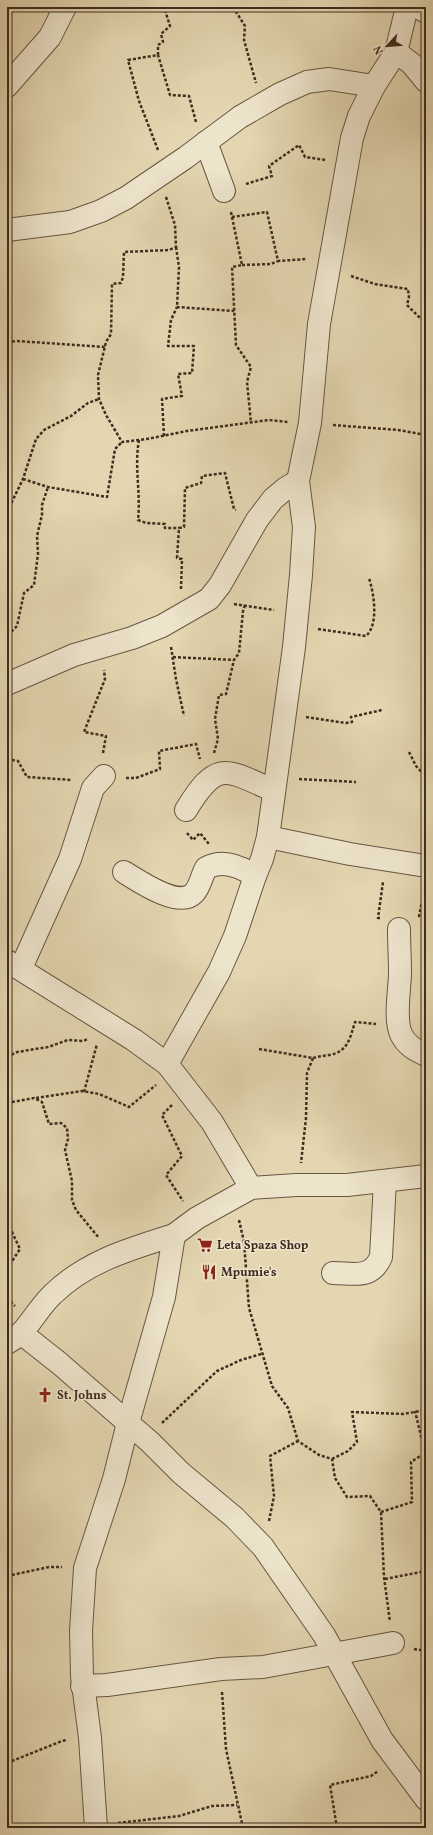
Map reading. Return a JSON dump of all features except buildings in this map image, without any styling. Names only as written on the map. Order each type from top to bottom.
[{"type":"street","points":[[7,86],[50,37],[65,7]]},
{"type":"street","points":[[170,1067],[219,972],[235,936],[262,859],[268,837],[296,619],[304,527],[298,481],[310,423],[319,324],[352,138],[360,116],[374,86],[396,52],[407,7]]},
{"type":"street","points":[[418,7],[426,12]]},
{"type":"street","points":[[396,52],[412,64],[426,81]]},
{"type":"street","points":[[7,230],[70,222],[93,214],[126,198],[162,174],[240,117],[280,94],[317,80],[329,79],[374,86]]},
{"type":"street","points":[[206,142],[224,191]]},
{"type":"street","points":[[7,684],[74,655],[162,626],[187,612],[215,593],[257,520],[273,499],[286,488],[298,481]]},
{"type":"street","points":[[186,810],[213,771],[226,772],[275,784]]},
{"type":"street","points":[[98,782],[70,859],[14,964],[103,1029],[170,1067],[212,1122],[242,1193]]},
{"type":"street","points":[[268,837],[313,848],[385,859],[425,875]]},
{"type":"street","points":[[124,872],[147,887],[162,893],[182,897],[195,893],[206,868],[212,864],[234,865],[245,869],[255,876]]},
{"type":"street","points":[[401,924],[398,1023],[400,1032],[405,1042],[414,1049],[426,1055]]},
{"type":"street","points":[[426,1176],[347,1184],[296,1185],[242,1193],[195,1220],[174,1235],[108,1257],[89,1266],[54,1293],[14,1338],[59,1363],[150,1442],[182,1473],[235,1518],[263,1547],[336,1654],[382,1740],[426,1799]]},
{"type":"street","points":[[333,1273],[368,1273],[378,1265],[381,1257],[385,1181]]},
{"type":"street","points":[[96,1827],[90,1738],[82,1686],[81,1631],[85,1568],[114,1479],[128,1423],[164,1297],[174,1235]]},
{"type":"street","points":[[82,1686],[107,1685],[221,1669],[263,1667],[394,1643]]},
{"type":"path","points":[[164,7],[170,26],[161,34],[163,42],[158,45],[158,55],[170,95],[189,96],[198,128],[206,142]]},
{"type":"path","points":[[233,7],[245,26],[244,40],[258,92],[265,103]]},
{"type":"path","points":[[158,55],[128,60],[139,101],[152,136],[162,174],[164,191],[175,225],[179,267],[177,307],[171,320],[168,346],[194,346],[192,373],[178,374],[182,396],[162,399],[164,436]]},
{"type":"path","points":[[242,265],[232,217],[224,191],[272,176],[269,166],[299,145],[305,157],[348,164]]},
{"type":"path","points":[[232,217],[267,212],[278,260]]},
{"type":"path","points":[[122,442],[106,415],[99,399],[98,375],[105,347],[111,334],[112,284],[121,284],[123,277],[124,252],[170,250],[176,247]]},
{"type":"path","points":[[251,423],[247,382],[251,367],[236,345],[232,268],[242,265],[270,264],[278,260],[303,259],[330,263],[356,277],[375,284],[408,289],[409,297],[407,305],[426,324]]},
{"type":"path","points":[[177,307],[234,311]]},
{"type":"path","points":[[7,342],[17,341],[105,347]]},
{"type":"path","points":[[7,512],[22,479],[36,439],[44,430],[71,416],[88,403],[99,399]]},
{"type":"path","points":[[22,479],[48,487],[107,498],[115,449],[122,442],[164,436],[187,430],[269,420],[398,430],[426,435]]},
{"type":"path","points":[[139,440],[137,452],[140,507],[138,520],[146,523],[165,524],[165,528],[184,527],[184,488],[201,483],[202,476],[224,473],[234,509],[257,520]]},
{"type":"path","points":[[7,632],[10,632],[17,626],[24,593],[34,584],[38,554],[37,536],[42,515],[42,505],[48,487]]},
{"type":"path","points":[[179,528],[177,558],[182,559],[180,595],[187,612]]},
{"type":"path","points":[[215,593],[228,604],[245,605],[366,636],[372,630],[374,618],[372,588],[369,578]]},
{"type":"path","points":[[213,771],[218,739],[215,719],[219,695],[226,694],[234,660],[239,653],[243,611],[245,605]]},
{"type":"path","points":[[162,626],[173,657],[184,716]]},
{"type":"path","points":[[98,782],[106,736],[84,732],[105,679],[102,647]]},
{"type":"path","points":[[173,657],[234,660]]},
{"type":"path","points":[[284,714],[346,723],[352,722],[351,717],[382,710]]},
{"type":"path","points":[[7,759],[18,761],[28,777],[98,782],[136,778],[160,769],[159,751],[196,744],[199,758],[213,771]]},
{"type":"path","points":[[409,752],[416,766],[426,778]]},
{"type":"path","points":[[275,784],[356,782]]},
{"type":"path","points":[[186,810],[190,820],[184,830],[193,840],[200,833],[210,845],[212,864]]},
{"type":"path","points":[[385,859],[378,918],[401,924],[409,915],[419,916],[425,875]]},
{"type":"path","points":[[259,1049],[313,1058],[330,1055],[340,1051],[348,1044],[355,1022],[376,1024],[398,1023]]},
{"type":"path","points":[[84,1092],[103,1029]]},
{"type":"path","points":[[7,1057],[17,1052],[48,1047],[68,1040],[83,1041],[103,1029]]},
{"type":"path","points":[[296,1185],[304,1147],[307,1073],[313,1058]]},
{"type":"path","points":[[7,1103],[84,1092],[99,1094],[129,1107],[151,1090],[170,1067]]},
{"type":"path","points":[[188,1090],[162,1115],[182,1156],[166,1175],[195,1220]]},
{"type":"path","points":[[34,1098],[42,1102],[49,1124],[61,1123],[67,1128],[68,1138],[65,1150],[72,1181],[72,1200],[76,1210],[103,1243],[108,1257]]},
{"type":"path","points":[[242,1193],[249,1308],[261,1354],[272,1386],[288,1408],[298,1441],[319,1455],[332,1459],[348,1451],[357,1442],[352,1412],[403,1414],[426,1410]]},
{"type":"path","points":[[7,1230],[12,1232],[20,1249],[7,1269]]},
{"type":"path","points":[[150,1442],[162,1422],[217,1372],[241,1360],[261,1354]]},
{"type":"path","points":[[381,1512],[412,1502],[411,1462],[425,1453],[415,1411]]},
{"type":"path","points":[[263,1547],[274,1496],[270,1456],[298,1441]]},
{"type":"path","points":[[332,1459],[335,1478],[347,1497],[370,1496],[381,1512],[384,1579],[394,1643]]},
{"type":"path","points":[[7,1518],[9,1576],[49,1567],[85,1568]]},
{"type":"path","points":[[384,1579],[426,1571]]},
{"type":"path","points":[[221,1669],[226,1749],[243,1828]]},
{"type":"path","points":[[7,1763],[62,1741],[90,1738]]},
{"type":"path","points":[[337,1828],[330,1785],[371,1776],[380,1770],[382,1740]]},
{"type":"path","points":[[96,1827],[179,1816],[212,1806],[237,1805]]},
{"type":"place","name":"Leta Spaza Shop","points":[[205,1245]]},
{"type":"place","name":"Mpumie's","points":[[209,1272]]},
{"type":"place","name":"St. Johns","points":[[45,1395]]}]
